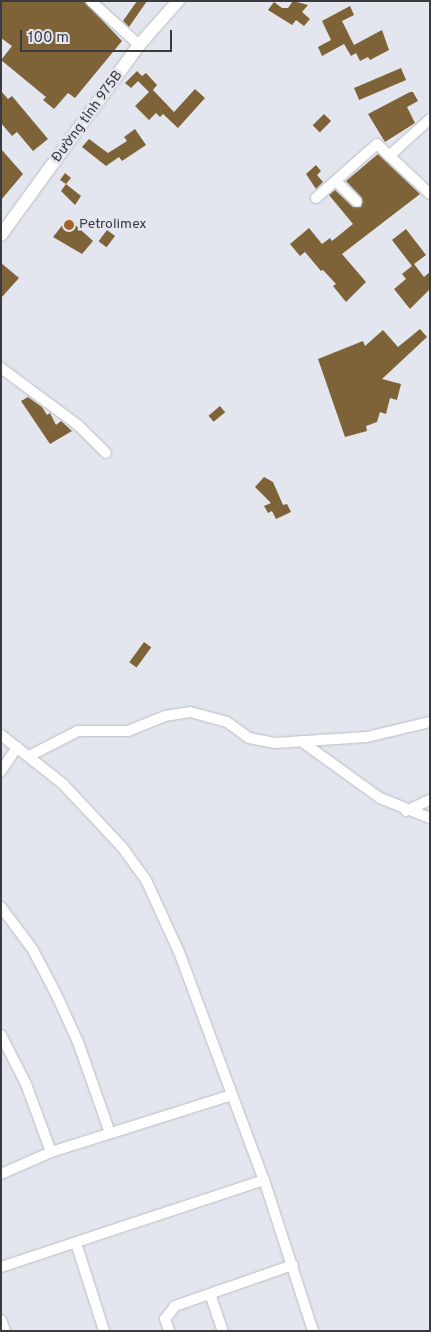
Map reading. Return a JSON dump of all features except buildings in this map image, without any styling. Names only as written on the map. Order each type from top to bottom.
[{"type":"main road","name":"Đường tỉnh 975B","points":[[1,235],[139,45],[178,1]]},
{"type":"street","points":[[91,1],[139,45]]},
{"type":"street","points":[[390,156],[430,119]]},
{"type":"street","points":[[316,198],[337,182],[377,144],[430,194]]},
{"type":"street","points":[[337,182],[357,202]]},
{"type":"street","points":[[1,368],[79,426],[106,453]]},
{"type":"street","points":[[29,756],[78,731],[128,731],[165,716],[190,712],[228,722],[249,738],[260,742],[368,737],[430,722]]},
{"type":"street","points":[[1,735],[63,784],[96,818],[146,880],[176,945],[264,1180],[313,1331]]},
{"type":"street","points":[[300,740],[380,798],[406,811],[430,818]]},
{"type":"street","points":[[1,771],[17,747]]},
{"type":"street","points":[[406,811],[430,800]]},
{"type":"street","points":[[1,907],[33,950],[56,994],[78,1042],[110,1133]]},
{"type":"street","points":[[1,1035],[26,1084],[51,1152]]},
{"type":"street","points":[[1,1174],[51,1152],[232,1095]]},
{"type":"street","points":[[1,1267],[264,1180]]},
{"type":"street","points":[[76,1243],[104,1331]]},
{"type":"street","points":[[169,1331],[165,1319],[175,1306],[293,1265]]},
{"type":"street","points":[[210,1294],[223,1331]]},
{"type":"street","points":[[1,1320],[5,1331]]},
{"type":"place","name":"Petrolimex","points":[[69,225]]}]
